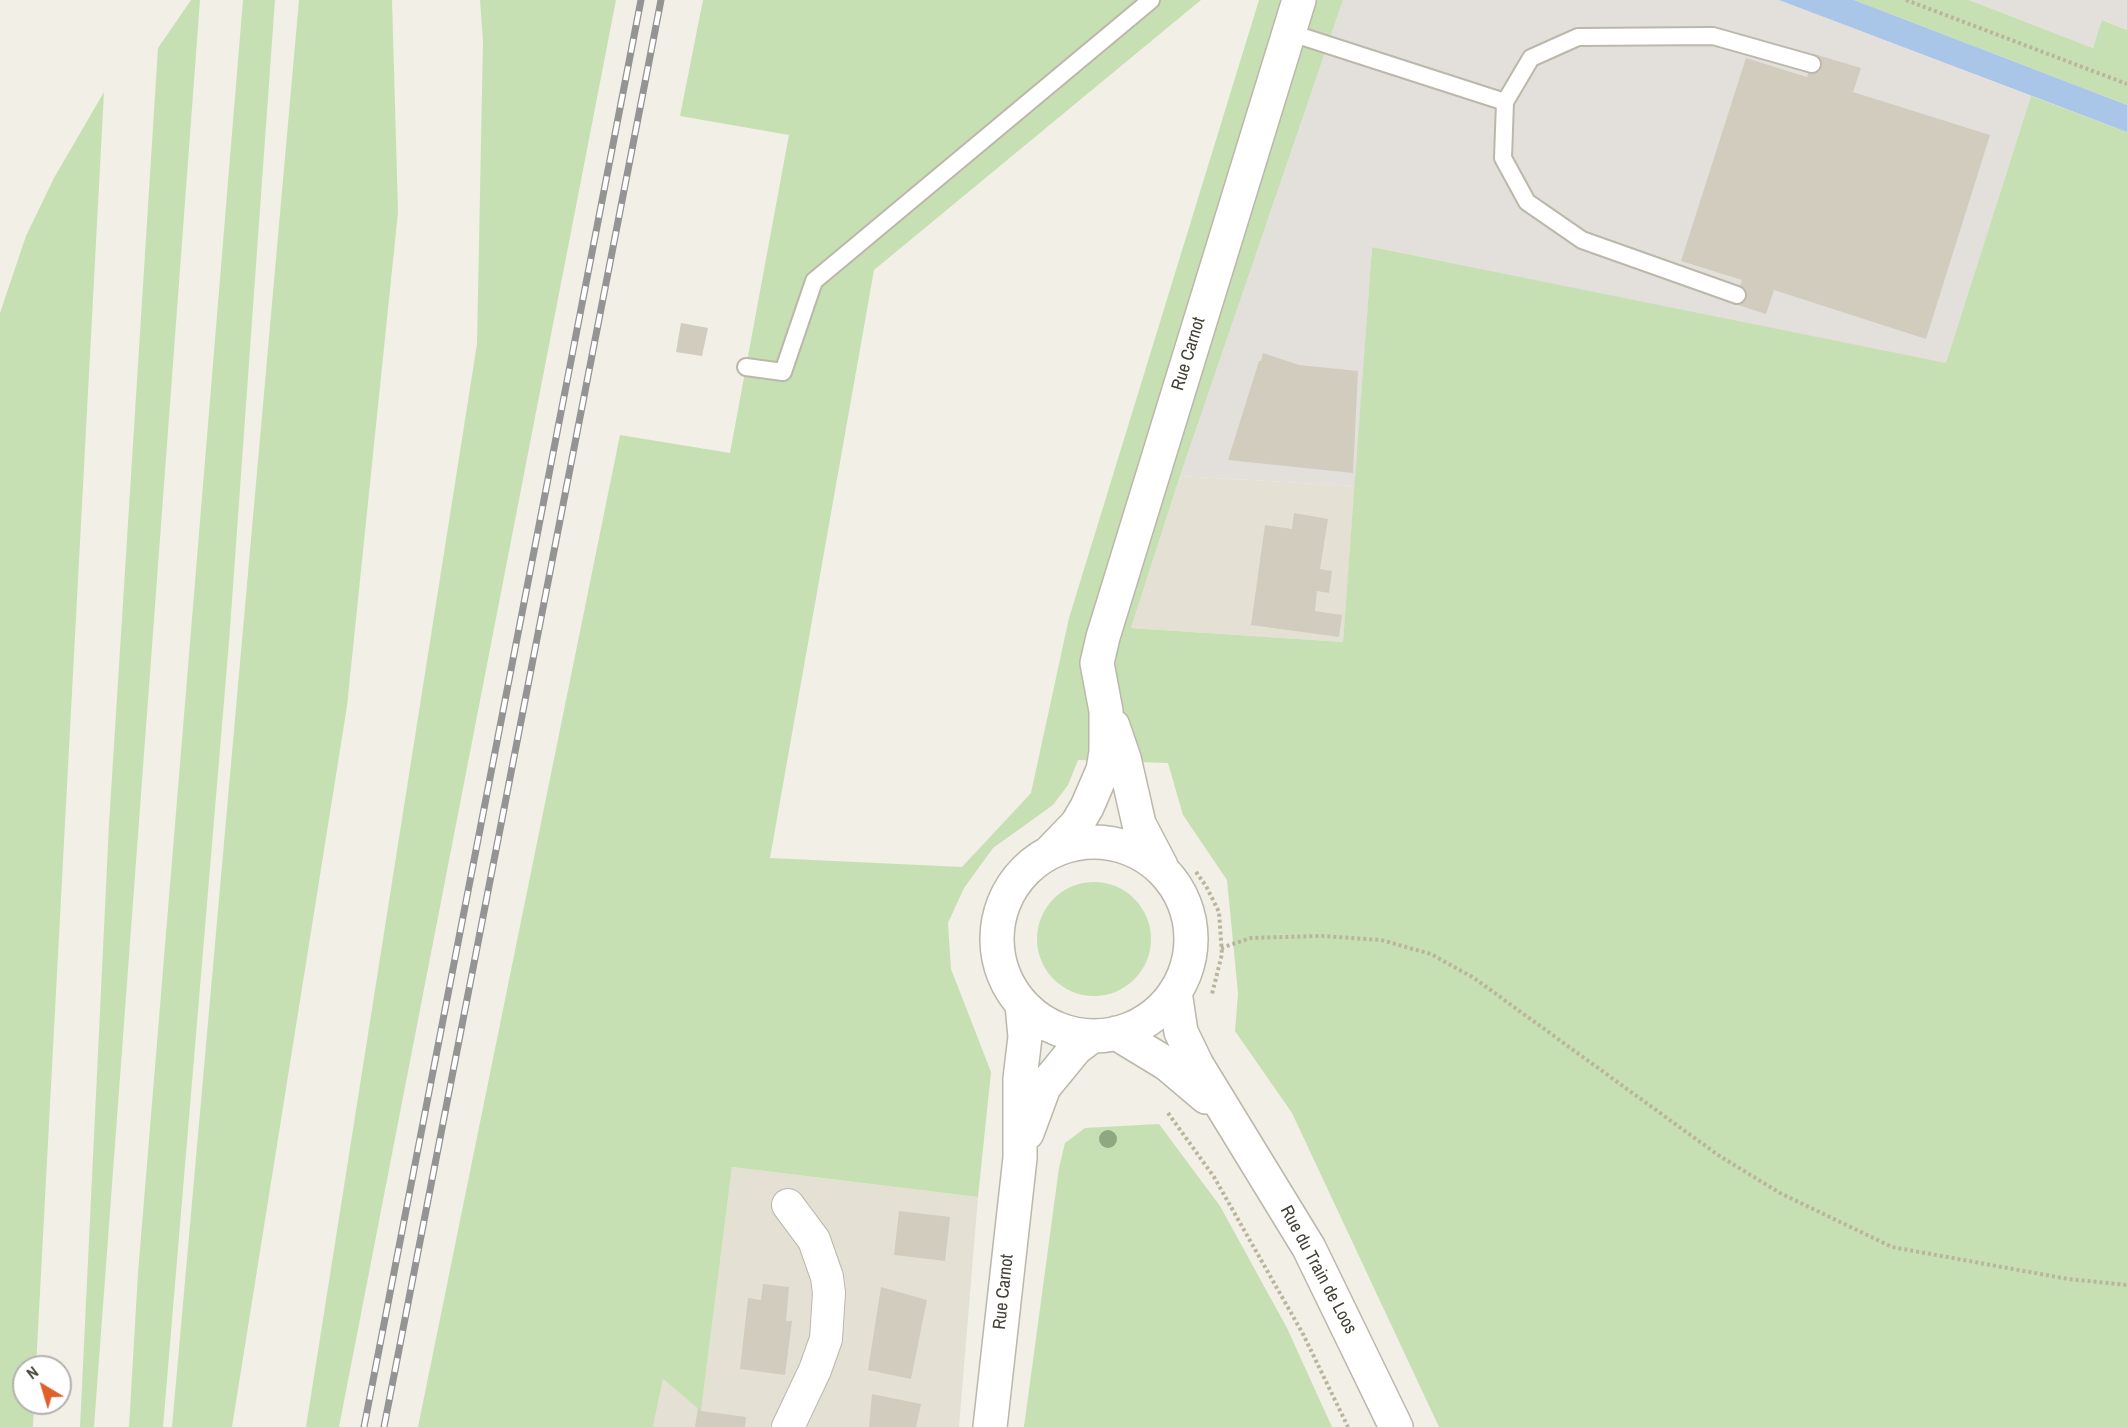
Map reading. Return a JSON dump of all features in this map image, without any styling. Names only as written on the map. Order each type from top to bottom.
[{"type":"street","name":"Rue Carnot","points":[[1162,870],[1139,824],[1124,758],[1106,711],[1097,663],[1103,637],[1299,0]]},
{"type":"street","name":"Rue Carnot","points":[[1049,853],[1077,824],[1096,789],[1106,752],[1106,711]]},
{"type":"street","points":[[1084,842],[1109,843],[1132,849],[1162,870],[1184,900],[1192,935],[1190,959],[1175,993],[1150,1018],[1104,1035],[1070,1033],[1048,1025],[1022,1004],[1008,984],[1000,962],[998,927],[1004,904],[1014,884],[1030,866],[1049,853],[1084,842]]},
{"type":"street","name":"Rue du Train de Loos","points":[[1175,993],[1181,1032],[1188,1047],[1228,1120],[1271,1182],[1309,1248],[1396,1427]]},
{"type":"street","name":"Rue Carnot","points":[[990,1427],[1020,1158],[1020,1079],[1024,1037],[1022,1004]]},
{"type":"street","name":"Rue Carnot","points":[[1020,1158],[1034,1110],[1044,1087],[1076,1048],[1104,1035]]},
{"type":"street","name":"Rue du Train de Loos","points":[[1104,1035],[1184,1077],[1228,1120]]},
{"type":"street","points":[[788,1205],[814,1240],[830,1293],[826,1339],[815,1370],[788,1427]]},
{"type":"lane","points":[[746,367],[783,372],[814,281],[1151,0]]},
{"type":"lane","points":[[1288,32],[1505,102]]},
{"type":"lane","points":[[1737,295],[1582,240],[1527,202],[1503,158],[1505,102],[1531,58],[1578,37],[1713,36],[1812,64]]},
{"type":"path","points":[[1906,0],[2127,84]]},
{"type":"path","points":[[1195,871],[1206,886],[1219,912],[1221,948],[1216,981],[1209,1002]]},
{"type":"path","points":[[1221,948],[1251,938],[1322,936],[1381,940],[1431,954],[1474,978],[1718,1155],[1780,1193],[1892,1247],[2068,1279],[2127,1285]]},
{"type":"path","points":[[1184,1077],[1170,1089],[1164,1108],[1214,1177],[1303,1334],[1348,1427]]},
{"type":"shaded area","points":[[1343,0],[1779,0],[2031,96],[1946,364],[1372,247],[1355,486],[1180,476]]},
{"type":"shaded area","points":[[1969,0],[2127,0],[2127,30],[2103,20],[2093,48]]},
{"type":"shaded area","points":[[1180,476],[1355,486],[1343,642],[1131,628]]},
{"type":"shaded area","points":[[732,1167],[978,1197],[959,1427],[653,1427],[663,1379],[701,1410]]},
{"type":"green space","points":[[191,0],[200,0],[94,1427],[80,1427],[109,824],[158,48]]},
{"type":"green space","points":[[243,0],[275,0],[229,642],[163,1427],[129,1427],[138,1273]]},
{"type":"green space","points":[[299,0],[392,0],[398,212],[347,706],[232,1427],[172,1427]]},
{"type":"green space","points":[[480,0],[616,0],[339,1427],[306,1427],[477,344],[483,41]]},
{"type":"green space","points":[[703,0],[1201,0],[874,270],[770,858],[962,867],[1031,793],[1069,618],[1259,0],[1343,0],[1180,476],[1131,628],[1343,642],[1372,247],[1946,363],[2031,96],[2127,132],[2127,1427],[1439,1427],[1292,1113],[1235,1031],[1238,993],[1227,880],[1183,815],[1168,763],[1078,760],[1068,785],[1053,805],[993,848],[964,888],[948,923],[951,969],[991,1072],[978,1197],[732,1167],[701,1411],[663,1379],[653,1427],[418,1427],[620,435],[730,453],[789,135],[680,116]]},
{"type":"green space","points":[[1854,0],[1969,0],[2093,48],[2102,20],[2127,30],[2127,105]]},
{"type":"green space","points":[[104,92],[37,1355],[12,1355],[12,1415],[34,1415],[33,1427],[0,1427],[0,313],[26,236],[54,178]]},
{"type":"green space","points":[[1094,882],[1116,886],[1134,899],[1147,917],[1151,939],[1147,961],[1134,979],[1116,992],[1094,996],[1072,992],[1054,979],[1041,961],[1037,939],[1041,917],[1054,899],[1072,886]]},
{"type":"green space","points":[[1159,1124],[1220,1206],[1287,1328],[1332,1427],[1024,1427],[1059,1168],[1065,1143],[1085,1128]]},
{"type":"water","points":[[1779,0],[1854,0],[2127,105],[2127,132]]},
{"type":"building","points":[[1814,54],[1861,68],[1853,92],[1990,135],[1926,339],[1774,290],[1766,314],[1735,304],[1742,280],[1681,261],[1746,58],[1807,77]]},
{"type":"building","points":[[681,323],[708,328],[702,356],[676,352]]},
{"type":"building","points":[[1263,353],[1299,365],[1358,371],[1353,473],[1228,460]]},
{"type":"building","points":[[1294,513],[1328,519],[1320,569],[1332,571],[1329,593],[1317,591],[1315,611],[1342,615],[1339,637],[1251,625],[1265,525],[1292,529]]},
{"type":"building","points":[[899,1211],[950,1217],[945,1261],[894,1255]]},
{"type":"building","points":[[763,1284],[789,1287],[786,1321],[792,1321],[785,1375],[740,1369],[748,1298],[761,1300]]},
{"type":"building","points":[[881,1287],[927,1300],[911,1379],[868,1370]]},
{"type":"building","points":[[872,1394],[921,1404],[916,1427],[869,1427]]},
{"type":"building","points":[[698,1408],[701,1411],[746,1417],[745,1427],[695,1427]]},
{"type":"railway","points":[[364,1427],[641,0]]},
{"type":"railway","points":[[384,1427],[661,0]]}]
